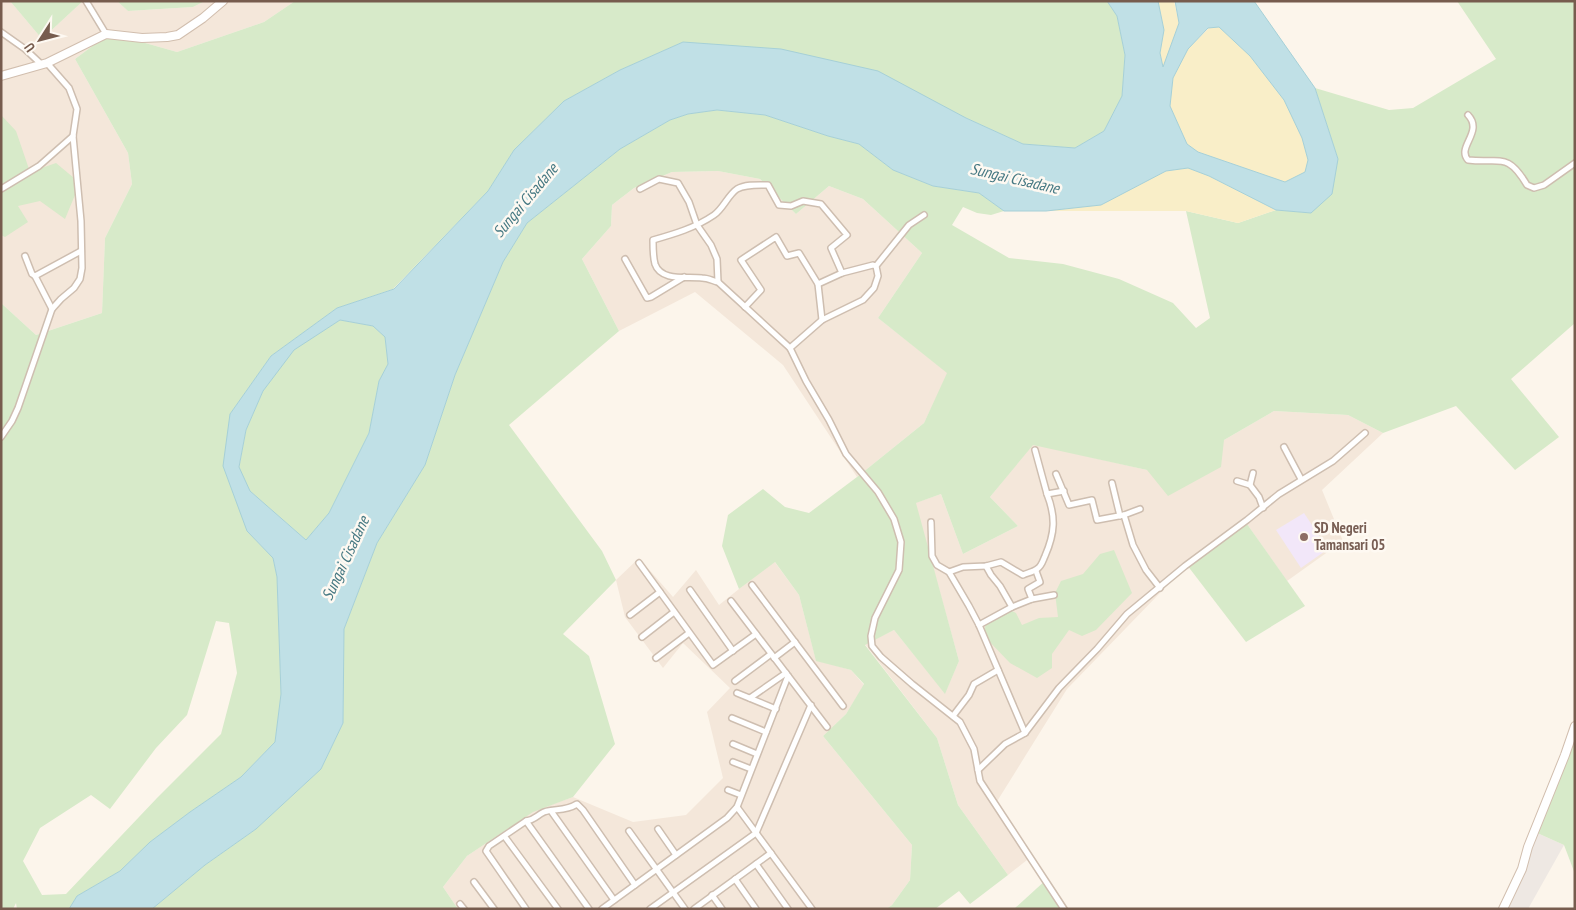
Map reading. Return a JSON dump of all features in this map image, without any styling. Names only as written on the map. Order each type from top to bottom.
[{"type":"street","points":[[86,1],[106,34]]},
{"type":"street","points":[[1,76],[44,64],[106,34],[142,38],[178,35],[203,18],[223,1]]},
{"type":"street","points":[[1,32],[26,49],[69,88],[77,110],[73,136],[81,221],[82,268],[78,284],[52,309],[18,408],[1,437]]},
{"type":"street","points":[[1468,115],[1473,120],[1474,128],[1464,152],[1468,160],[1501,160],[1511,165],[1519,172],[1527,185],[1534,188],[1544,185],[1575,163]]},
{"type":"street","points":[[1,189],[39,166],[73,136]]},
{"type":"street","points":[[640,189],[659,179],[678,183],[688,202],[696,225],[711,245],[717,259],[718,282]]},
{"type":"street","points":[[842,273],[831,248],[847,235],[821,204],[803,201],[791,206],[779,205],[768,185],[754,184],[737,189],[716,214],[679,233],[652,240],[658,269],[667,275],[704,278],[718,282],[790,348],[846,454],[878,492],[898,529],[900,542],[899,570],[875,618],[871,636],[872,646],[912,684],[960,722],[974,749],[980,781],[1064,909]]},
{"type":"street","points":[[876,266],[909,225],[924,215]]},
{"type":"street","points":[[745,307],[761,290],[742,260],[776,237],[787,256],[799,253],[818,284],[822,320]]},
{"type":"street","points":[[35,276],[81,251]]},
{"type":"street","points":[[25,256],[32,274],[35,276],[52,309]]},
{"type":"street","points":[[626,259],[648,298],[684,277]]},
{"type":"street","points":[[818,284],[842,273],[873,265],[876,266]]},
{"type":"street","points":[[790,348],[822,320],[863,300],[874,288],[878,276],[876,266]]},
{"type":"street","points":[[978,770],[1005,744],[1025,733],[1059,688],[1097,649],[1127,614],[1279,494],[1333,461],[1365,433]]},
{"type":"street","points":[[1284,447],[1302,479]]},
{"type":"street","points":[[949,572],[963,567],[986,566],[1001,562],[1023,575],[1041,566],[1052,540],[1054,526],[1052,507],[1035,450]]},
{"type":"street","points":[[1250,485],[1254,473]]},
{"type":"street","points":[[1056,474],[1069,505],[1092,500],[1097,520],[1140,509]]},
{"type":"street","points":[[1237,481],[1250,485],[1259,497],[1263,508]]},
{"type":"street","points":[[1112,483],[1133,545],[1146,570],[1160,588]]},
{"type":"street","points":[[1047,494],[1064,491]]},
{"type":"street","points":[[931,522],[932,556],[936,565],[949,572],[979,625],[1025,733]]},
{"type":"street","points":[[639,562],[713,665],[756,634]]},
{"type":"street","points":[[986,566],[1012,607]]},
{"type":"street","points":[[1032,598],[1028,589],[1040,582],[1036,570]]},
{"type":"street","points":[[752,585],[843,706]]},
{"type":"street","points":[[690,590],[733,651]]},
{"type":"street","points":[[630,615],[660,592]]},
{"type":"street","points":[[979,625],[1032,598],[1054,595]]},
{"type":"street","points":[[731,601],[828,727]]},
{"type":"street","points":[[642,637],[674,612]]},
{"type":"street","points":[[656,658],[689,633]]},
{"type":"street","points":[[735,681],[795,642]]},
{"type":"street","points":[[953,716],[974,684],[998,670]]},
{"type":"street","points":[[750,698],[787,675]]},
{"type":"street","points":[[602,909],[727,818],[737,807],[776,709],[787,675]]},
{"type":"street","points":[[737,693],[776,709]]},
{"type":"street","points":[[650,909],[756,833],[811,705]]},
{"type":"street","points":[[732,718],[766,732]]},
{"type":"street","points":[[1503,909],[1522,869],[1528,847],[1575,726]]},
{"type":"street","points":[[733,744],[757,754]]},
{"type":"street","points":[[733,762],[751,769]]},
{"type":"street","points":[[728,790],[741,795]]},
{"type":"street","points":[[526,909],[486,851],[489,846],[505,837],[526,821],[533,820],[544,812],[562,810],[576,804],[580,806],[635,885]]},
{"type":"street","points":[[737,807],[812,909]]},
{"type":"street","points":[[551,811],[614,900]]},
{"type":"street","points":[[526,821],[589,909]]},
{"type":"street","points":[[658,829],[676,855]]},
{"type":"street","points":[[629,831],[685,909]]},
{"type":"street","points":[[505,837],[558,909]]},
{"type":"street","points":[[694,909],[771,853]]},
{"type":"street","points":[[756,864],[788,909]]},
{"type":"street","points":[[735,879],[756,909]]},
{"type":"street","points":[[474,882],[494,909]]},
{"type":"street","points":[[712,895],[722,909]]},
{"type":"shaded area","points":[[1,1],[10,1],[42,39],[83,1],[117,1],[128,11],[193,7],[205,1],[295,1],[264,22],[177,52],[110,33],[75,59],[128,153],[132,184],[105,238],[102,313],[36,335],[1,303]]},
{"type":"shaded area","points":[[718,171],[760,179],[796,214],[829,186],[863,199],[922,253],[878,318],[948,373],[924,423],[857,477],[783,365],[695,292],[619,331],[582,259],[611,226],[612,205],[634,188],[672,172]]},
{"type":"shaded area","points":[[1274,411],[1348,415],[1383,433],[1322,490],[1343,541],[1287,581],[1247,524],[1187,565],[1067,689],[996,803],[1032,856],[1008,875],[958,805],[937,738],[865,644],[894,630],[945,693],[959,661],[915,503],[941,494],[963,554],[1018,526],[990,497],[1033,444],[1147,470],[1224,440]]},
{"type":"shaded area","points":[[1304,513],[1328,549],[1301,568],[1276,530]]},
{"type":"shaded area","points":[[639,558],[673,597],[696,570],[719,605],[774,561],[799,595],[816,660],[851,670],[864,685],[846,714],[823,736],[912,845],[910,880],[892,905],[886,909],[458,909],[443,887],[467,856],[533,811],[573,797],[633,822],[686,815],[723,778],[707,712],[730,688],[683,643],[663,668],[625,617],[616,580]]},
{"type":"shaded area","points":[[1535,832],[1564,845],[1528,909],[1503,909]]},
{"type":"green space","points":[[10,1],[83,1],[42,39]]},
{"type":"green space","points":[[117,1],[205,1],[193,7],[128,11]]},
{"type":"green space","points":[[295,1],[1107,1],[1117,16],[1125,55],[1122,96],[1104,131],[1075,148],[1023,144],[966,118],[683,42],[620,70],[564,101],[514,150],[488,191],[393,289],[337,308],[271,356],[230,414],[247,531],[273,558],[277,577],[281,694],[275,742],[241,777],[150,842],[120,871],[77,896],[69,909],[17,909],[16,903],[13,909],[1,909],[1,303],[36,335],[102,313],[105,238],[132,184],[128,153],[75,59],[110,33],[177,52],[264,22]],"holes":[[[216,621],[229,623],[237,673],[221,734],[66,894],[42,895],[23,861],[40,828],[91,795],[110,809],[156,748],[187,715]]]},
{"type":"green space","points":[[1457,1],[1575,1],[1575,323],[1511,379],[1559,437],[1515,470],[1456,406],[1383,433],[1348,415],[1274,411],[1224,440],[1221,467],[1168,496],[1147,470],[1033,445],[990,497],[1018,526],[963,554],[941,494],[916,503],[959,661],[945,694],[894,630],[865,645],[937,738],[958,805],[1008,875],[970,904],[959,891],[935,909],[886,909],[892,905],[910,880],[912,845],[823,736],[846,714],[864,684],[851,670],[816,661],[799,595],[775,562],[739,589],[722,546],[728,515],[763,489],[785,507],[809,513],[924,423],[947,373],[878,318],[922,253],[863,199],[829,186],[796,214],[760,179],[718,171],[672,172],[634,188],[612,205],[611,226],[582,259],[619,331],[509,425],[602,551],[616,580],[563,634],[589,656],[615,744],[573,797],[533,812],[467,856],[443,887],[458,909],[152,909],[205,865],[256,829],[321,769],[343,723],[344,629],[377,543],[425,465],[455,375],[503,262],[527,223],[620,149],[670,120],[688,114],[717,110],[765,115],[859,144],[893,170],[933,186],[979,193],[1004,211],[991,215],[977,213],[963,207],[952,225],[1009,258],[1063,264],[1119,279],[1173,303],[1196,328],[1210,318],[1186,211],[1238,223],[1276,210],[1311,213],[1338,159],[1315,88],[1389,110],[1413,108],[1496,59]]},
{"type":"green space","points":[[1,115],[16,131],[30,172],[56,163],[80,183],[65,219],[40,201],[18,206],[28,222],[5,237],[1,235]]},
{"type":"green space","points":[[340,320],[373,326],[385,337],[388,364],[379,381],[369,433],[329,513],[306,540],[250,491],[239,468],[246,430],[263,391],[293,350]]},
{"type":"green space","points":[[1247,524],[1305,606],[1246,642],[1187,565]]},
{"type":"green space","points":[[1114,550],[1132,593],[1096,630],[1082,636],[1069,630],[1052,654],[1052,668],[1037,678],[1010,663],[984,636],[986,620],[1006,608],[1016,613],[1022,625],[1039,618],[1058,617],[1055,593],[1061,581],[1083,574],[1100,554]]},
{"type":"green space","points":[[1575,723],[1575,874],[1564,845],[1535,832]]},
{"type":"green space","points":[[1047,879],[1067,909],[1014,909]]},
{"type":"sand","points":[[1158,1],[1174,1],[1179,23],[1163,68],[1160,53],[1164,30]]},
{"type":"sand","points":[[1219,27],[1250,56],[1284,100],[1302,138],[1308,160],[1305,172],[1285,182],[1198,152],[1187,144],[1170,106],[1173,78],[1188,49],[1209,28]]},
{"type":"sand","points":[[1188,168],[1209,176],[1276,210],[1238,223],[1186,211],[1046,211],[1101,205],[1166,171]]},
{"type":"water","name":"Sungai Cisadane","points":[[1107,1],[1158,1],[1164,30],[1160,53],[1163,67],[1179,23],[1175,1],[1254,1],[1315,88],[1338,159],[1332,194],[1311,213],[1276,210],[1209,176],[1188,168],[1166,171],[1101,205],[1046,211],[1004,211],[979,193],[933,186],[893,170],[859,144],[765,115],[717,110],[688,114],[670,120],[620,149],[527,223],[503,262],[455,375],[425,465],[377,543],[344,629],[343,723],[321,769],[256,829],[205,865],[152,909],[69,909],[77,896],[120,871],[150,842],[241,777],[275,742],[281,694],[277,577],[273,558],[247,531],[223,466],[230,414],[271,356],[337,308],[394,289],[488,191],[514,150],[564,101],[620,70],[683,42],[781,49],[878,71],[966,118],[1023,144],[1075,148],[1104,131],[1122,96],[1125,55],[1117,16]],"holes":[[[1219,27],[1250,56],[1284,100],[1302,138],[1308,160],[1305,172],[1285,182],[1198,152],[1187,144],[1170,106],[1173,78],[1188,49],[1208,28]],[[340,320],[373,326],[385,337],[388,364],[379,381],[369,433],[329,513],[306,540],[250,491],[239,467],[246,430],[263,391],[294,350]]]},
{"type":"place","name":"SD Negeri Tamansari 05","points":[[1304,537]]}]
